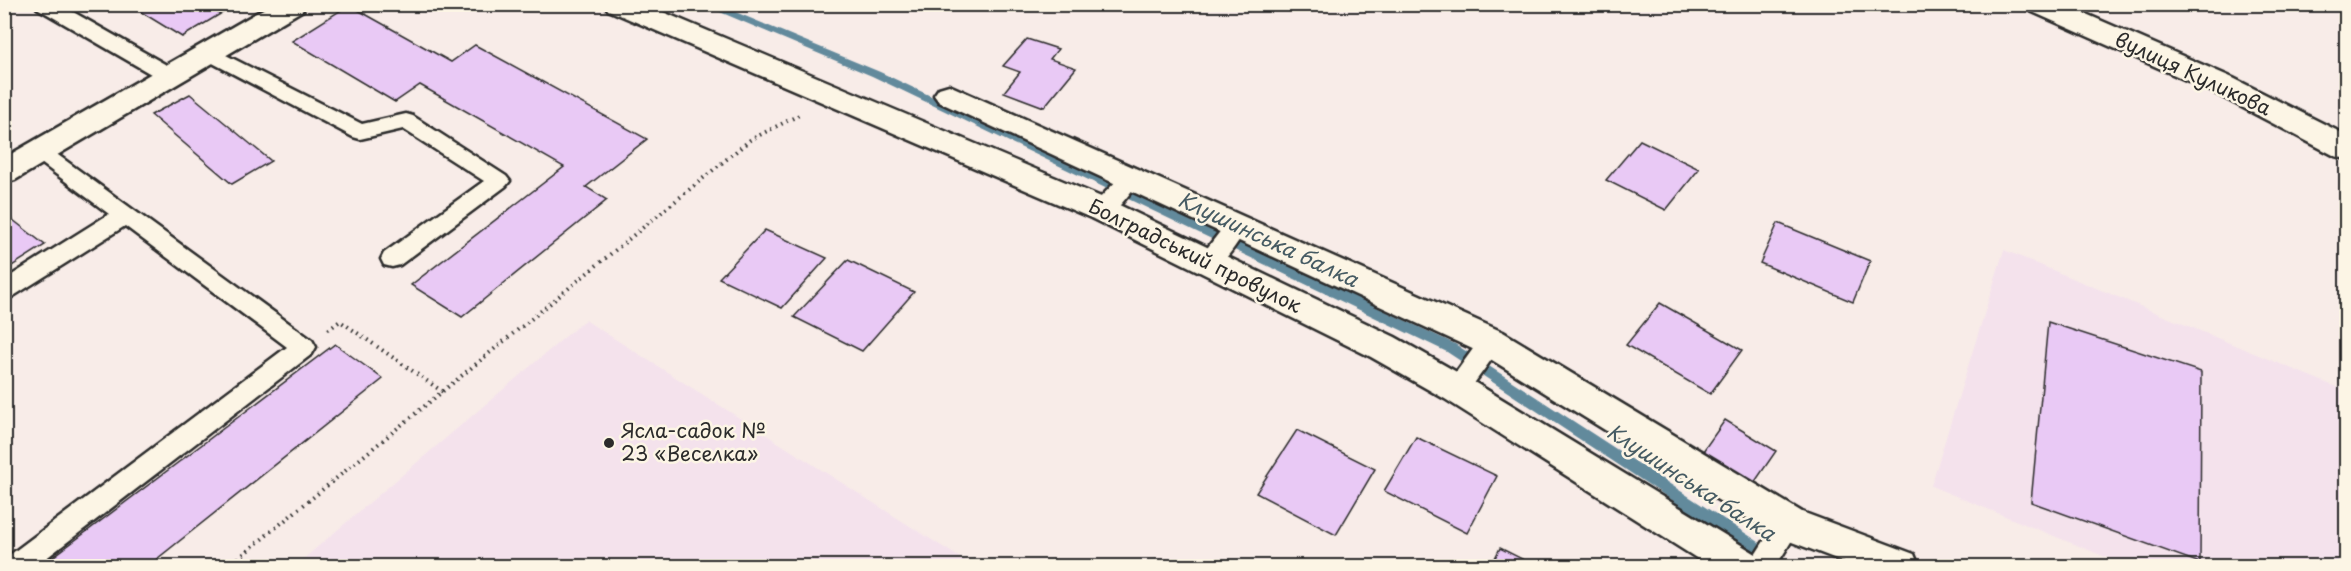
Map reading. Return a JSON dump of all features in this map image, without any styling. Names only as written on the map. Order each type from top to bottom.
[{"type":"street","points":[[4,172],[293,4]]},
{"type":"street","name":"Болградський провулок","points":[[618,4],[835,97],[1117,193],[1225,243],[1383,347],[1463,382],[1742,567]]},
{"type":"street","name":"вулиця Куликова","points":[[2038,4],[2223,85],[2346,148]]},
{"type":"street","name":"Болградський провулок","points":[[950,95],[1117,193],[1225,243],[1487,348],[1784,533],[1900,567]]},
{"type":"lane","points":[[44,4],[170,76]]},
{"type":"lane","points":[[210,52],[360,132],[406,121],[499,181],[392,259]]},
{"type":"lane","points":[[16,567],[304,347],[40,152]]},
{"type":"lane","points":[[4,291],[125,215]]},
{"type":"lane","points":[[1463,382],[1487,348]]},
{"type":"lane","points":[[1761,566],[1784,533]]},
{"type":"path","points":[[229,567],[750,140],[835,97]]},
{"type":"path","points":[[304,347],[340,321],[443,392]]},
{"type":"shaded area","points":[[2004,250],[2346,391],[2346,566],[2128,566],[1931,486]]},
{"type":"shaded area","name":"Ясла-садок № 23 «Веселка»","points":[[585,320],[973,566],[295,566]]},
{"type":"building","points":[[128,4],[237,4],[182,37]]},
{"type":"building","points":[[349,5],[451,62],[475,45],[647,139],[586,187],[607,200],[462,317],[411,285],[564,167],[420,85],[395,102],[292,41]]},
{"type":"building","points":[[1027,39],[1058,49],[1050,59],[1076,68],[1044,107],[1004,92],[1020,72],[1003,66]]},
{"type":"building","points":[[190,94],[271,161],[232,184],[151,115]]},
{"type":"building","points":[[1640,140],[1699,169],[1666,210],[1606,180]]},
{"type":"building","points":[[4,213],[45,245],[4,271]]},
{"type":"building","points":[[1778,223],[1870,261],[1853,302],[1760,263]]},
{"type":"building","points":[[765,230],[827,258],[782,308],[719,278]]},
{"type":"building","points":[[848,260],[914,292],[862,351],[794,317]]},
{"type":"building","points":[[1660,303],[1742,350],[1710,394],[1626,345]]},
{"type":"building","points":[[2048,322],[2201,372],[2200,563],[2031,502]]},
{"type":"building","points":[[335,344],[383,379],[148,566],[41,566]]},
{"type":"building","points":[[1725,420],[1776,451],[1754,483],[1703,451]]},
{"type":"building","points":[[1297,430],[1375,469],[1336,535],[1256,493]]},
{"type":"building","points":[[1416,437],[1497,476],[1467,533],[1384,491]]},
{"type":"building","points":[[1500,548],[1536,566],[1491,566]]},
{"type":"waterway","name":"Клушинська балка","points":[[706,4],[876,74],[1451,348],[1783,566]]},
{"type":"place","name":"Ясла-садок № 23 «Веселка»","points":[[609,443]]}]
